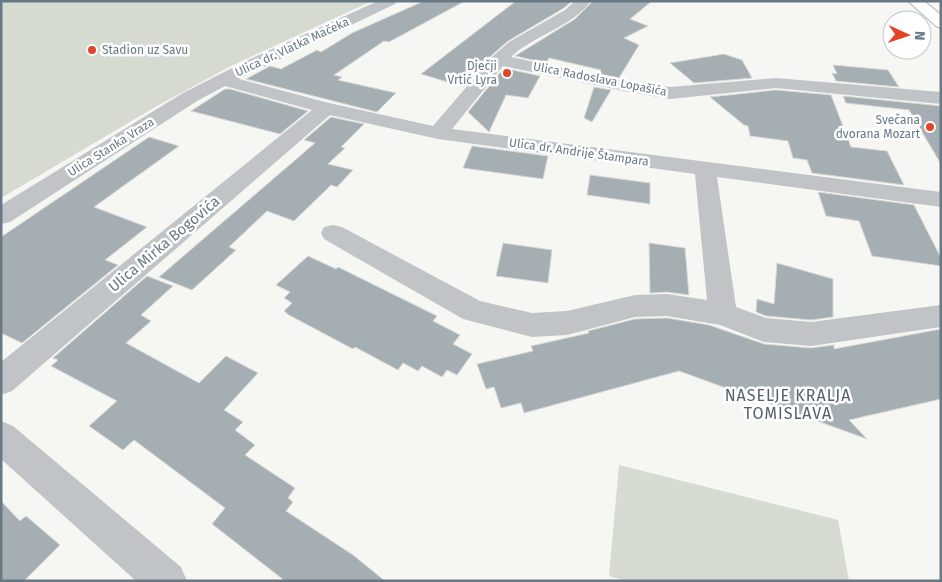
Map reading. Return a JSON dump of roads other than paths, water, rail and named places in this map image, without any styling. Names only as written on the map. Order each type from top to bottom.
[{"type":"main road","points":[[915,1],[941,23]]},
{"type":"street","name":"Ulica dr. Vlatka Mačeka","points":[[222,80],[390,1]]},
{"type":"street","points":[[438,133],[499,60],[515,45],[570,12],[584,1]]},
{"type":"street","name":"Ulica Radoslava Lopašića","points":[[499,60],[670,94],[776,83],[941,98]]},
{"type":"street","name":"Ulica dr. Andrije Štampara","points":[[222,80],[326,108],[438,133],[941,200]]},
{"type":"street","name":"Ulica Stanka Vraza","points":[[1,216],[190,97],[222,80]]},
{"type":"street","name":"Ulica Mirka Bogovića","points":[[1,381],[326,108]]},
{"type":"street","points":[[705,169],[722,314]]},
{"type":"street","points":[[333,233],[473,311],[532,325],[567,323],[635,306],[667,305],[722,314],[764,330],[811,334],[941,316]]},
{"type":"street","points":[[1,437],[167,581]]},
{"type":"place","name":"Stadion uz Savu","points":[[92,50]]},
{"type":"place","name":"Dječji Vrtić Lyra","points":[[507,73]]},
{"type":"place","name":"Svečana dvorana Mozart","points":[[930,127]]},
{"type":"district","name":"NASELJE KRALJA TOMISLAVA","points":[[788,404]]}]
